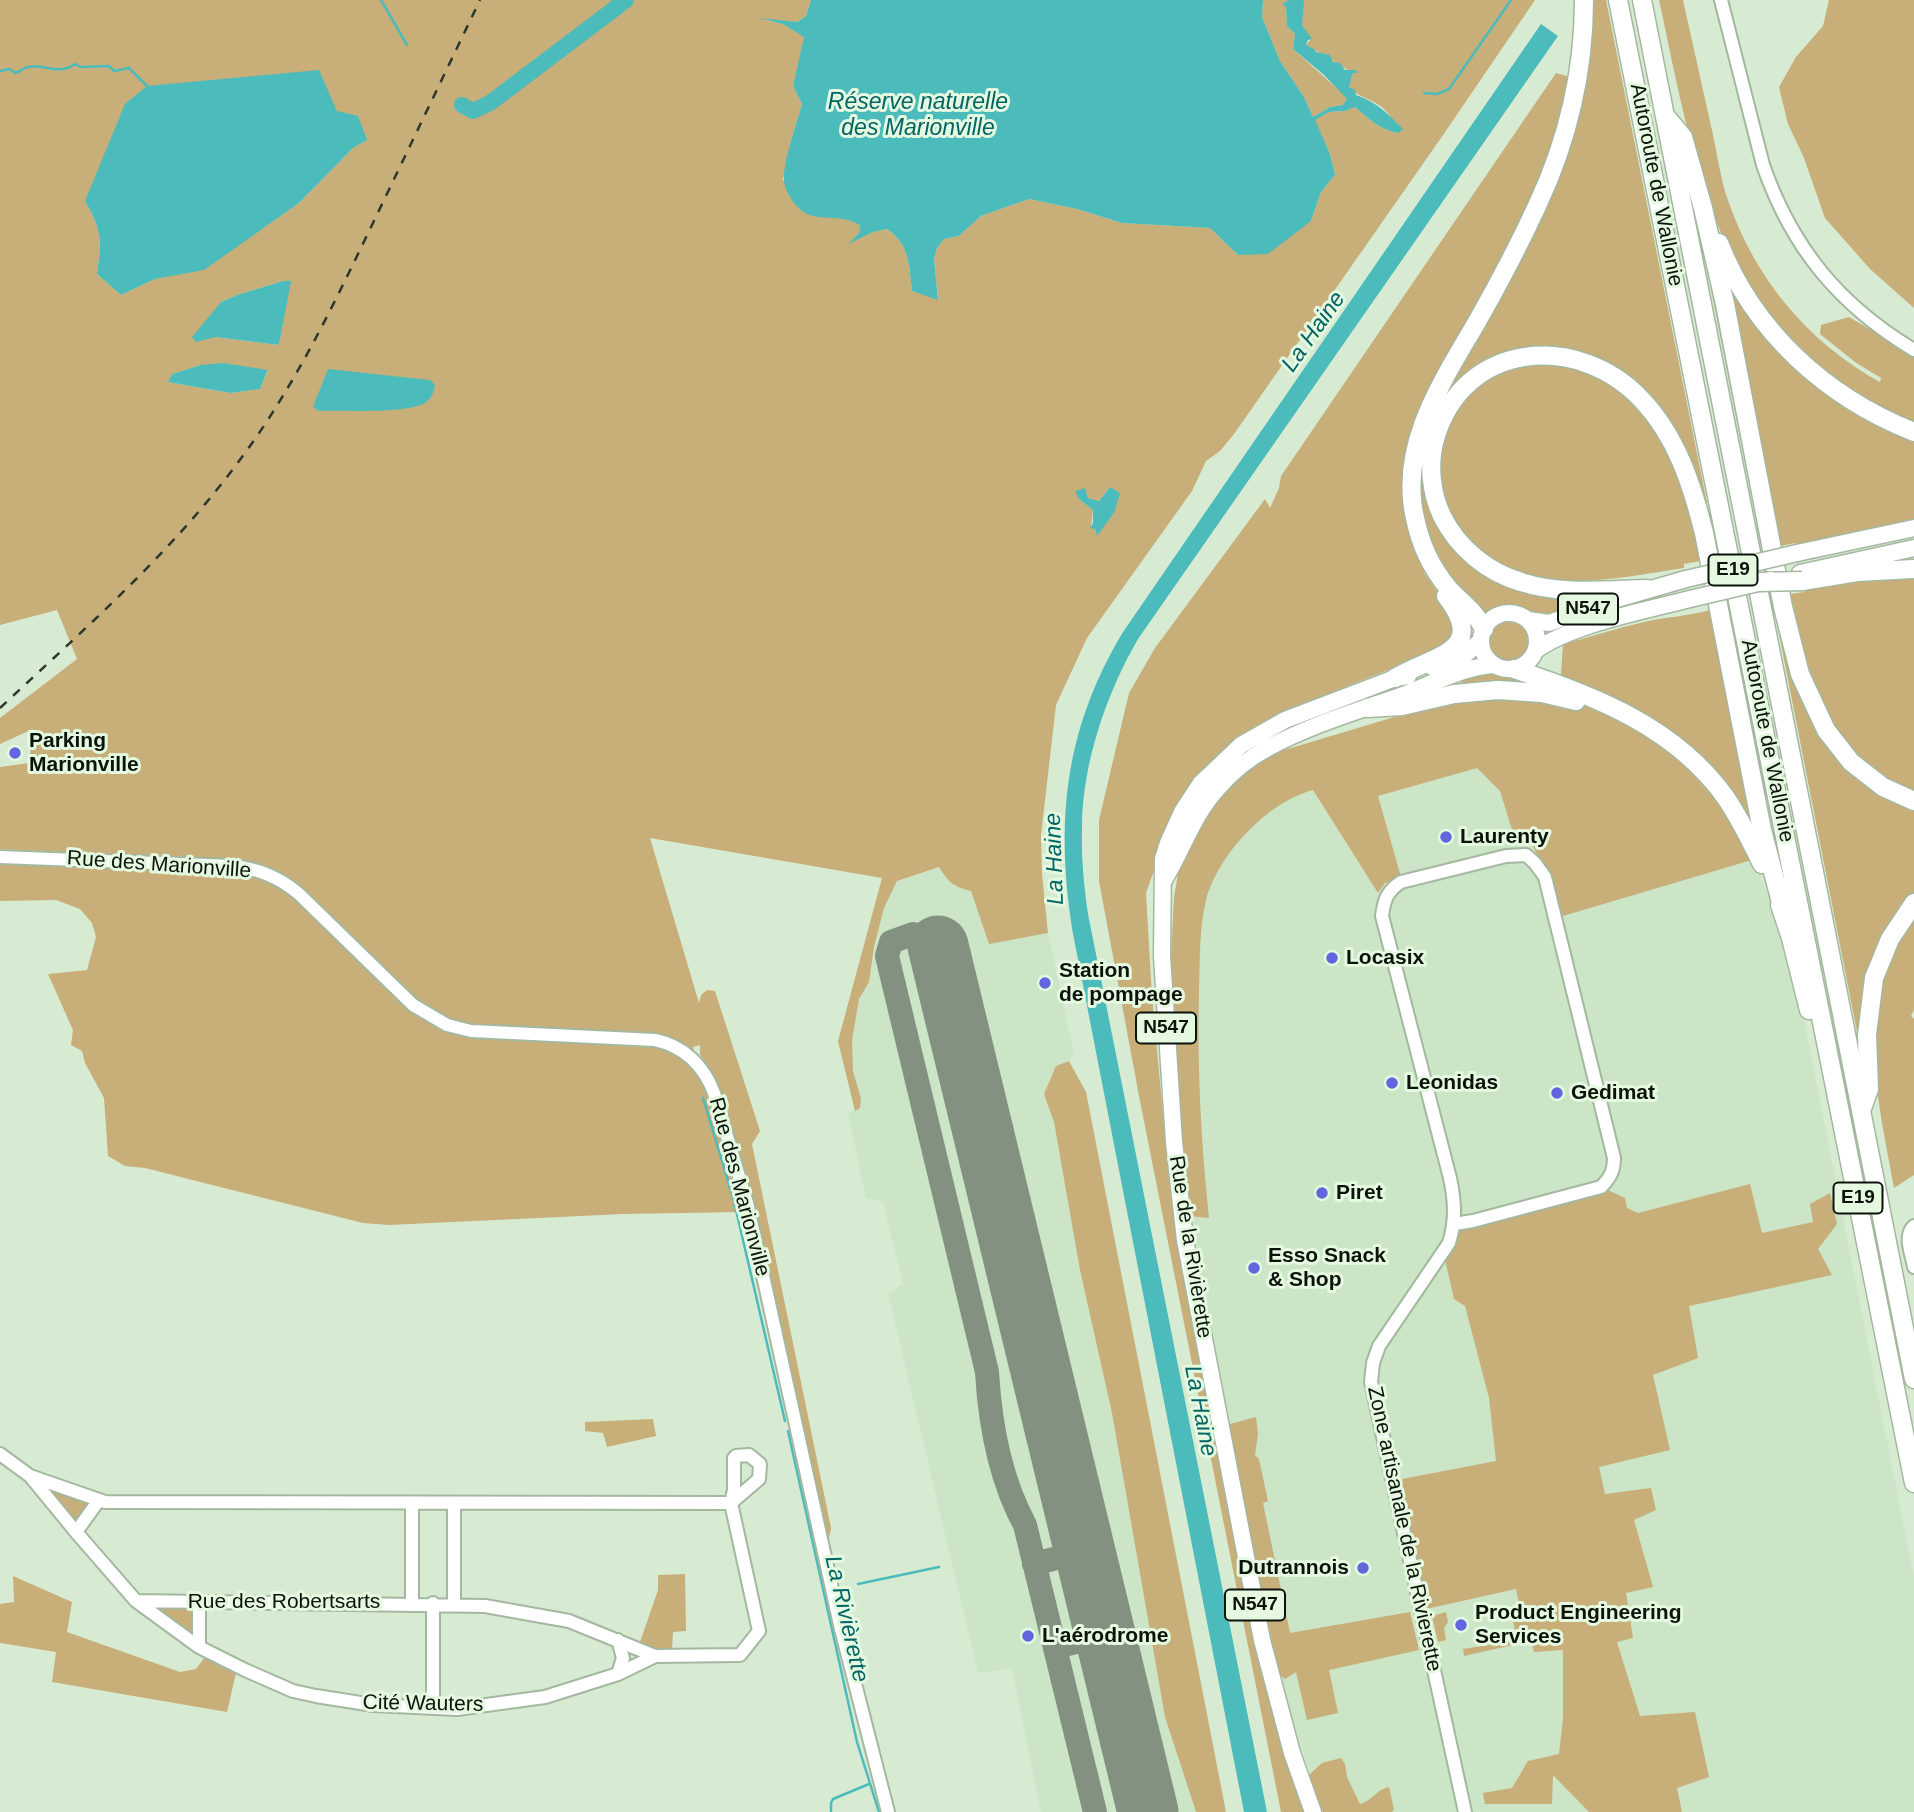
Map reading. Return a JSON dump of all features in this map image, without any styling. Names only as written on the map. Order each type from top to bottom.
[{"type":"highway","points":[[1395,678],[1448,653],[1461,638],[1460,618],[1444,593],[1418,532],[1414,515],[1412,480],[1417,446],[1427,414],[1441,384],[1507,266],[1551,173],[1575,92],[1582,47],[1584,0]]},
{"type":"highway","name":"Autoroute de Wallonie","points":[[1618,0],[1914,1483]]},
{"type":"highway","name":"Autoroute de Wallonie","points":[[1642,0],[1914,1379]]},
{"type":"highway","points":[[1665,115],[1683,137],[1703,208],[1725,304],[1783,607],[1800,674],[1822,723],[1851,762],[1884,788],[1914,800]]},
{"type":"highway","points":[[1703,208],[1743,290],[1768,327],[1793,355],[1819,380],[1849,400],[1882,419],[1914,432]]},
{"type":"highway","points":[[1647,589],[1573,591],[1534,586],[1486,566],[1456,539],[1436,501],[1432,473],[1433,450],[1441,422],[1452,403],[1480,375],[1511,359],[1531,355],[1566,356],[1587,362],[1632,390],[1651,410],[1674,445],[1692,490],[1704,533],[1765,842],[1827,1083],[1847,1141]]},
{"type":"highway","points":[[1432,563],[1449,589],[1475,613],[1482,634]]},
{"type":"highway","points":[[1759,582],[1914,569]]},
{"type":"highway","points":[[1514,669],[1602,701],[1645,725],[1694,763],[1726,798],[1751,841],[1784,914]]},
{"type":"highway","points":[[1367,708],[1402,706],[1435,697],[1475,691],[1509,691],[1563,697],[1645,725]]},
{"type":"highway","points":[[1861,1111],[1869,1089],[1867,1035],[1874,978],[1890,939],[1914,903]]},
{"type":"main road","name":"N547","points":[[1164,880],[1163,859],[1175,827],[1191,797],[1224,759],[1255,736],[1285,720],[1395,678],[1465,655],[1489,621],[1502,614],[1516,614],[1528,620],[1549,623],[1647,589],[1914,528]]},
{"type":"main road","points":[[1801,577],[1914,548]]},
{"type":"main road","name":"N547","points":[[1164,880],[1197,814],[1230,775],[1258,755],[1288,739],[1472,669],[1494,665],[1514,669],[1525,665],[1535,651],[1572,632],[1759,582]]},
{"type":"main road","name":"N547","points":[[1528,620],[1536,635],[1535,651]]},
{"type":"main road","points":[[1482,634],[1483,653],[1494,665]]},
{"type":"main road","name":"Rue de la Rivièrette","points":[[1164,880],[1161,927],[1163,984],[1177,1176],[1185,1240],[1262,1640],[1312,1812]]},
{"type":"street","points":[[1721,0],[1763,165],[1772,192],[1791,231],[1815,265],[1858,312],[1914,350]]},
{"type":"street","name":"Zone artisanale de la Rivierette","points":[[1455,1224],[1601,1187],[1614,1168],[1614,1158],[1545,877],[1526,855],[1506,856],[1411,879],[1391,888],[1384,899],[1382,916],[1450,1178],[1455,1202],[1455,1224],[1449,1243],[1380,1346],[1373,1363],[1371,1382],[1465,1812]]},
{"type":"street","name":"Rue des Marionville","points":[[0,857],[231,866],[259,870],[274,876],[299,894],[412,1004],[436,1020],[471,1031],[655,1040],[675,1047],[698,1065],[707,1076],[714,1093],[747,1203],[840,1625],[888,1812]]},
{"type":"street","points":[[1911,1231],[1914,1267]]},
{"type":"street","name":"Cité Wauters","points":[[0,1454],[30,1476],[136,1601],[199,1647],[293,1691],[341,1701],[433,1708],[457,1709],[523,1701],[545,1697],[618,1674],[655,1656],[736,1656],[742,1653],[758,1634],[759,1627],[731,1503],[105,1502],[30,1476]]},
{"type":"street","points":[[76,1532],[99,1500]]},
{"type":"street","points":[[412,1503],[412,1603]]},
{"type":"street","points":[[454,1503],[454,1604]]},
{"type":"street","name":"Rue des Robertsarts","points":[[136,1601],[433,1603],[485,1606],[569,1621],[655,1656]]},
{"type":"street","points":[[199,1602],[199,1647]]},
{"type":"street","points":[[433,1603],[433,1708]]},
{"type":"street","points":[[618,1640],[623,1658],[618,1674]]},
{"type":"shaded area","points":[[0,0],[811,0],[806,16],[797,22],[766,20],[783,24],[805,37],[793,86],[802,104],[783,180],[835,216],[850,219],[860,225],[859,233],[850,242],[887,229],[895,235],[909,264],[912,291],[938,299],[934,259],[937,248],[944,239],[959,236],[981,216],[1029,199],[1077,209],[1122,223],[1210,228],[1238,255],[1311,221],[1321,192],[1335,175],[1330,154],[1314,120],[1329,112],[1355,107],[1386,129],[1398,133],[1398,124],[1383,108],[1349,87],[1353,73],[1306,45],[1311,39],[1296,8],[1304,0],[1535,0],[1234,434],[1220,451],[1206,461],[1192,491],[1087,638],[1056,705],[1041,835],[1048,933],[989,944],[971,891],[952,883],[939,867],[897,881],[884,908],[869,982],[859,999],[852,1040],[853,1071],[861,1098],[860,1108],[855,1111],[838,1041],[882,878],[650,838],[699,1003],[701,995],[707,990],[715,991],[760,1131],[752,1144],[831,1528],[828,1543],[754,1205],[715,1076],[700,1055],[700,1045],[693,1047],[742,1212],[623,1214],[389,1225],[363,1223],[145,1168],[125,1166],[108,1156],[104,1098],[85,1063],[82,1051],[71,1045],[73,1030],[48,974],[87,970],[96,937],[92,923],[80,909],[56,900],[0,901],[0,861],[110,865],[107,854],[0,849],[0,767],[29,763],[33,729],[0,744],[0,718],[77,659],[57,610],[0,625]],"holes":[[[367,140],[353,148],[299,203],[204,269],[155,279],[121,295],[97,274],[99,236],[95,220],[85,201]],[[290,281],[279,345],[215,337],[221,302]],[[201,365],[268,371],[260,389],[230,393],[168,382],[172,374]],[[1110,487],[1114,513],[1097,535],[1095,528],[1091,528],[1093,510],[1079,499],[1085,489],[1088,498],[1099,501]]]},
{"type":"shaded area","points":[[1263,0],[1289,0],[1283,4],[1286,6],[1287,26],[1295,34],[1293,49],[1342,93],[1347,99],[1344,105],[1330,107],[1313,117],[1304,97],[1280,61],[1262,17]]},
{"type":"shaded area","points":[[1589,0],[1606,0],[1718,558],[1713,559],[1703,509],[1640,391],[1542,350],[1457,390],[1428,475],[1473,561],[1585,597],[1589,604],[1552,617],[1534,615],[1513,607],[1495,609],[1484,615],[1448,576],[1429,541],[1419,509],[1420,465],[1448,385],[1533,229]]},
{"type":"shaded area","points":[[1659,0],[1683,0],[1724,187],[1740,231],[1754,258],[1788,307],[1808,329],[1854,366],[1880,382],[1881,378],[1855,362],[1820,334],[1821,325],[1849,317],[1914,355],[1914,423],[1861,398],[1811,362],[1772,320],[1741,274],[1717,223],[1699,170]]},
{"type":"shaded area","points":[[1829,0],[1914,0],[1914,308],[1870,269],[1825,218],[1804,158],[1788,124],[1779,87],[1796,57],[1823,26]]},
{"type":"shaded area","points":[[1556,73],[1570,77],[1558,128],[1542,173],[1500,261],[1435,378],[1403,483],[1405,515],[1412,544],[1425,574],[1453,614],[1456,635],[1441,649],[1289,709],[1223,750],[1175,811],[1146,893],[1152,996],[1167,1158],[1181,1248],[1258,1659],[1304,1812],[1281,1812],[1099,881],[1099,820],[1129,693],[1155,648],[1265,499],[1270,508],[1281,476]]},
{"type":"shaded area","points":[[1696,213],[1700,219],[1767,548],[1762,549]]},
{"type":"shaded area","points":[[1728,279],[1770,339],[1914,438],[1914,520],[1796,548],[1795,543],[1781,546]]},
{"type":"shaded area","points":[[1540,363],[1578,370],[1609,384],[1634,404],[1654,430],[1670,460],[1682,492],[1700,561],[1684,564],[1684,568],[1602,580],[1539,578],[1503,564],[1479,549],[1460,529],[1449,510],[1441,467],[1451,424],[1476,389],[1494,376],[1516,367]]},
{"type":"shaded area","points":[[1914,576],[1914,791],[1884,777],[1843,738],[1819,693],[1810,669],[1791,594],[1804,592],[1803,587]]},
{"type":"shaded area","points":[[1777,597],[1824,734],[1914,805],[1914,895],[1859,1042],[1772,598]]},
{"type":"shaded area","points":[[1728,606],[1784,890],[1723,607]]},
{"type":"shaded area","points":[[1710,610],[1754,828],[1682,762],[1727,813],[1755,859],[1563,916],[1550,874],[1528,834],[1514,836],[1500,791],[1477,768],[1378,796],[1401,877],[1385,883],[1378,893],[1313,790],[1296,796],[1262,818],[1233,849],[1212,883],[1202,922],[1199,1076],[1209,1218],[1190,1216],[1182,1136],[1171,957],[1174,897],[1181,857],[1224,786],[1271,754],[1451,700],[1462,686],[1461,679],[1490,672],[1560,689],[1563,644],[1644,622]]},
{"type":"shaded area","points":[[1509,622],[1522,628],[1528,641],[1522,654],[1509,660],[1496,654],[1490,641],[1496,628]]},
{"type":"shaded area","points":[[1451,700],[1681,762],[1755,859],[1785,942],[1802,1010],[1914,1578],[1914,1812],[1323,1812],[1289,1709],[1271,1638],[1226,1425],[1195,1251],[1182,1136],[1171,957],[1174,897],[1250,765],[1271,754]]},
{"type":"shaded area","points":[[939,867],[946,879],[971,891],[989,944],[1048,933],[1074,1053],[1069,1061],[1056,1066],[1044,1094],[1054,1122],[1080,1270],[1112,1413],[1165,1717],[1196,1812],[1041,1812],[1012,1668],[978,1673],[888,1293],[903,1284],[883,1202],[866,1198],[848,1113],[860,1108],[861,1098],[853,1071],[852,1041],[859,999],[869,982],[884,908],[897,881]]},
{"type":"shaded area","points":[[1914,917],[1914,1010],[1911,1016],[1914,1019],[1914,1175],[1894,1188],[1876,1081],[1875,1027],[1884,974]]},
{"type":"shaded area","points":[[1069,1061],[1086,1092],[1226,1812],[1196,1812],[1165,1717],[1112,1413],[1080,1270],[1054,1122],[1044,1094],[1056,1066]]},
{"type":"shaded area","points":[[1750,1184],[1762,1233],[1813,1222],[1810,1204],[1830,1193],[1837,1224],[1818,1249],[1832,1275],[1689,1306],[1698,1358],[1653,1375],[1670,1450],[1599,1467],[1605,1494],[1651,1488],[1656,1510],[1634,1520],[1653,1587],[1626,1593],[1633,1638],[1617,1642],[1640,1716],[1695,1712],[1709,1777],[1677,1788],[1682,1812],[1589,1812],[1553,1775],[1552,1804],[1485,1804],[1483,1793],[1512,1788],[1528,1761],[1559,1754],[1563,1719],[1563,1650],[1534,1652],[1531,1641],[1464,1656],[1463,1649],[1517,1640],[1513,1620],[1522,1618],[1516,1589],[1426,1609],[1397,1480],[1496,1461],[1489,1398],[1465,1306],[1454,1299],[1445,1260],[1459,1223],[1601,1187],[1625,1198],[1627,1208],[1638,1213]]},
{"type":"shaded area","points":[[1256,1417],[1258,1434],[1255,1455],[1259,1459],[1268,1501],[1263,1503],[1290,1633],[1410,1612],[1419,1650],[1329,1670],[1338,1713],[1307,1720],[1296,1672],[1285,1679],[1279,1674],[1226,1425]]},
{"type":"shaded area","points":[[653,1419],[656,1436],[607,1447],[603,1433],[585,1431],[585,1422]]},
{"type":"shaded area","points":[[50,1487],[93,1503],[75,1525]]},
{"type":"shaded area","points":[[685,1574],[686,1631],[673,1632],[672,1650],[653,1652],[639,1645],[658,1590],[658,1575]]},
{"type":"shaded area","points":[[13,1576],[72,1602],[67,1632],[180,1672],[196,1669],[205,1657],[236,1673],[227,1712],[52,1682],[56,1652],[0,1643],[0,1604],[14,1602]]},
{"type":"shaded area","points":[[153,1606],[191,1606],[195,1609],[194,1636]]},
{"type":"shaded area","points":[[1446,1612],[1446,1640],[1438,1642],[1432,1616]]},
{"type":"shaded area","points":[[1341,1758],[1360,1804],[1389,1787],[1394,1809],[1392,1812],[1323,1812],[1309,1775],[1322,1763]]},
{"type":"water","name":"Réserve naturelle des Marionville","points":[[811,0],[1263,0],[1262,17],[1280,61],[1304,97],[1313,117],[1330,107],[1343,105],[1347,99],[1293,49],[1295,34],[1287,26],[1286,7],[1282,4],[1289,0],[1304,0],[1302,25],[1312,39],[1308,40],[1306,45],[1316,52],[1330,55],[1333,62],[1340,63],[1345,70],[1356,70],[1358,73],[1353,73],[1349,87],[1355,90],[1356,95],[1382,109],[1403,129],[1398,133],[1386,129],[1355,107],[1329,112],[1315,120],[1330,154],[1335,175],[1321,192],[1311,221],[1268,254],[1238,255],[1210,228],[1122,223],[1077,209],[1029,199],[981,216],[959,236],[944,239],[937,248],[934,259],[938,300],[912,291],[909,264],[904,249],[895,235],[887,229],[873,232],[848,244],[859,233],[860,225],[807,214],[788,194],[784,179],[786,163],[802,104],[793,86],[804,37],[783,24],[759,18],[797,22],[806,16]]},
{"type":"water","points":[[1541,24],[1558,36],[1138,639],[1106,706],[1086,780],[1082,839],[1088,914],[1267,1812],[1244,1812],[1074,939],[1065,857],[1069,780],[1087,706],[1123,632]]},
{"type":"water","points":[[319,70],[337,111],[358,116],[367,140],[353,148],[299,203],[204,270],[155,279],[121,295],[97,274],[99,236],[95,220],[85,201],[125,104],[147,86]]},
{"type":"water","points":[[283,281],[291,281],[279,345],[215,337],[196,342],[192,337],[221,302]]},
{"type":"water","points":[[223,363],[268,370],[260,389],[230,393],[168,382],[172,374],[201,365]]},
{"type":"water","points":[[328,369],[430,380],[435,385],[433,393],[425,403],[404,409],[319,411],[313,407]]},
{"type":"water","points":[[1110,487],[1120,493],[1114,513],[1097,536],[1095,529],[1090,528],[1093,523],[1093,510],[1079,499],[1075,491],[1085,488],[1088,498],[1099,501]]},
{"type":"waterway","points":[[381,0],[407,45]]},
{"type":"waterway","points":[[462,105],[473,111],[490,103],[626,0]]},
{"type":"waterway","points":[[1424,93],[1437,94],[1449,89],[1511,0]]},
{"type":"waterway","points":[[0,71],[10,69],[15,73],[31,66],[62,69],[75,64],[81,67],[109,66],[114,71],[129,68],[147,86]]},
{"type":"waterway","name":"La Rivièrette","points":[[703,1098],[733,1197],[785,1421]]},
{"type":"waterway","name":"La Rivièrette","points":[[788,1431],[857,1742],[879,1812]]},
{"type":"waterway","points":[[858,1584],[939,1567]]},
{"type":"waterway","points":[[831,1812],[833,1799],[869,1784]]},
{"type":"taxiway","points":[[938,946],[932,937],[913,934],[891,942],[887,956],[987,1372],[998,1451],[1009,1489],[1025,1525],[1095,1812]]},
{"type":"taxiway","points":[[1034,1564],[1084,1551]]},
{"type":"taxiway","points":[[1055,1647],[1105,1635]]},
{"type":"runway","points":[[938,946],[1148,1812]]},
{"type":"railway","points":[[0,708],[151,564],[207,502],[254,440],[292,381],[325,320],[480,0]]},
{"type":"place","name":"Parking Marionville","points":[[15,753]]},
{"type":"place","name":"Laurenty","points":[[1446,837]]},
{"type":"place","name":"Locasix","points":[[1332,958]]},
{"type":"place","name":"Station de pompage","points":[[1045,983]]},
{"type":"place","name":"Leonidas","points":[[1392,1083]]},
{"type":"place","name":"Gedimat","points":[[1557,1093]]},
{"type":"place","name":"Piret","points":[[1322,1193]]},
{"type":"place","name":"Esso Snack & Shop","points":[[1254,1268]]},
{"type":"place","name":"Dutrannois","points":[[1363,1568]]},
{"type":"place","name":"Product Engineering Services","points":[[1461,1625]]},
{"type":"place","name":"L'aérodrome","points":[[1028,1636]]},
{"type":"water label","name":"La Haine","points":[[1314,332]]},
{"type":"water label","name":"La Haine","points":[[1055,859]]},
{"type":"water label","name":"La Haine","points":[[1200,1411]]}]
